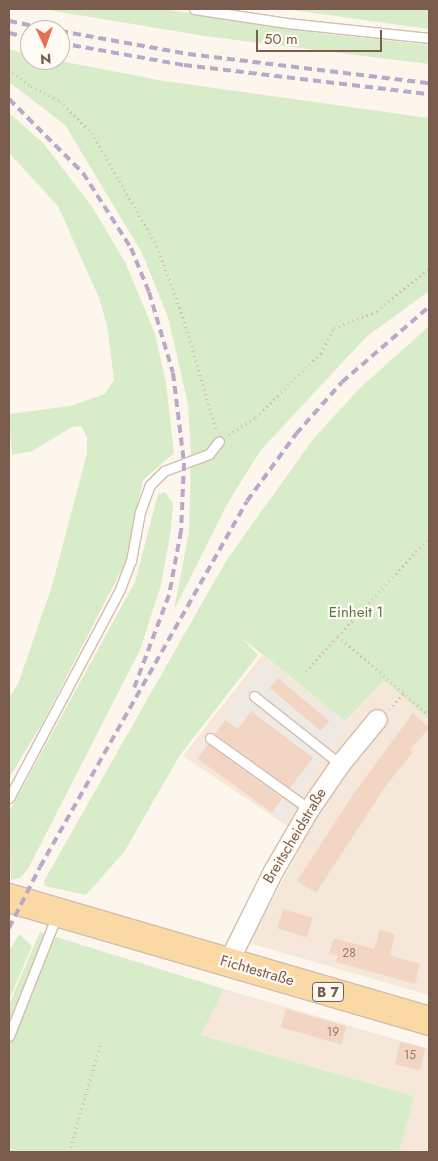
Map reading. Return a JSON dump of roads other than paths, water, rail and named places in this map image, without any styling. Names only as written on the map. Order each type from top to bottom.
[{"type":"main road","name":"B 7","points":[[9,898],[58,912]]},
{"type":"main road","name":"Fichtestraße","points":[[58,912],[429,1021]]},
{"type":"street","name":"Breitscheidstraße","points":[[228,962],[264,887],[309,810],[340,764],[377,719]]},
{"type":"lane","points":[[194,9],[287,23],[429,38]]},
{"type":"lane","points":[[9,798],[120,589],[131,561],[140,512],[150,485],[164,471],[209,454],[219,442]]},
{"type":"lane","points":[[254,696],[340,764]]},
{"type":"lane","points":[[210,738],[309,810]]},
{"type":"lane","points":[[9,1036],[58,912]]},
{"type":"railway","points":[[9,21],[20,23]]},
{"type":"railway","points":[[9,33],[20,36]]},
{"type":"railway","points":[[70,33],[188,54],[429,83]]},
{"type":"railway","points":[[70,45],[184,65],[429,94]]},
{"type":"railway","points":[[9,99],[83,173],[131,248],[149,292],[173,373],[184,463],[181,531],[169,595],[134,688]]},
{"type":"railway","points":[[9,928],[40,867],[247,501],[296,434],[342,382],[429,307]]},
{"type":"park label","name":"Einheit 1","points":[[356,613]]}]
